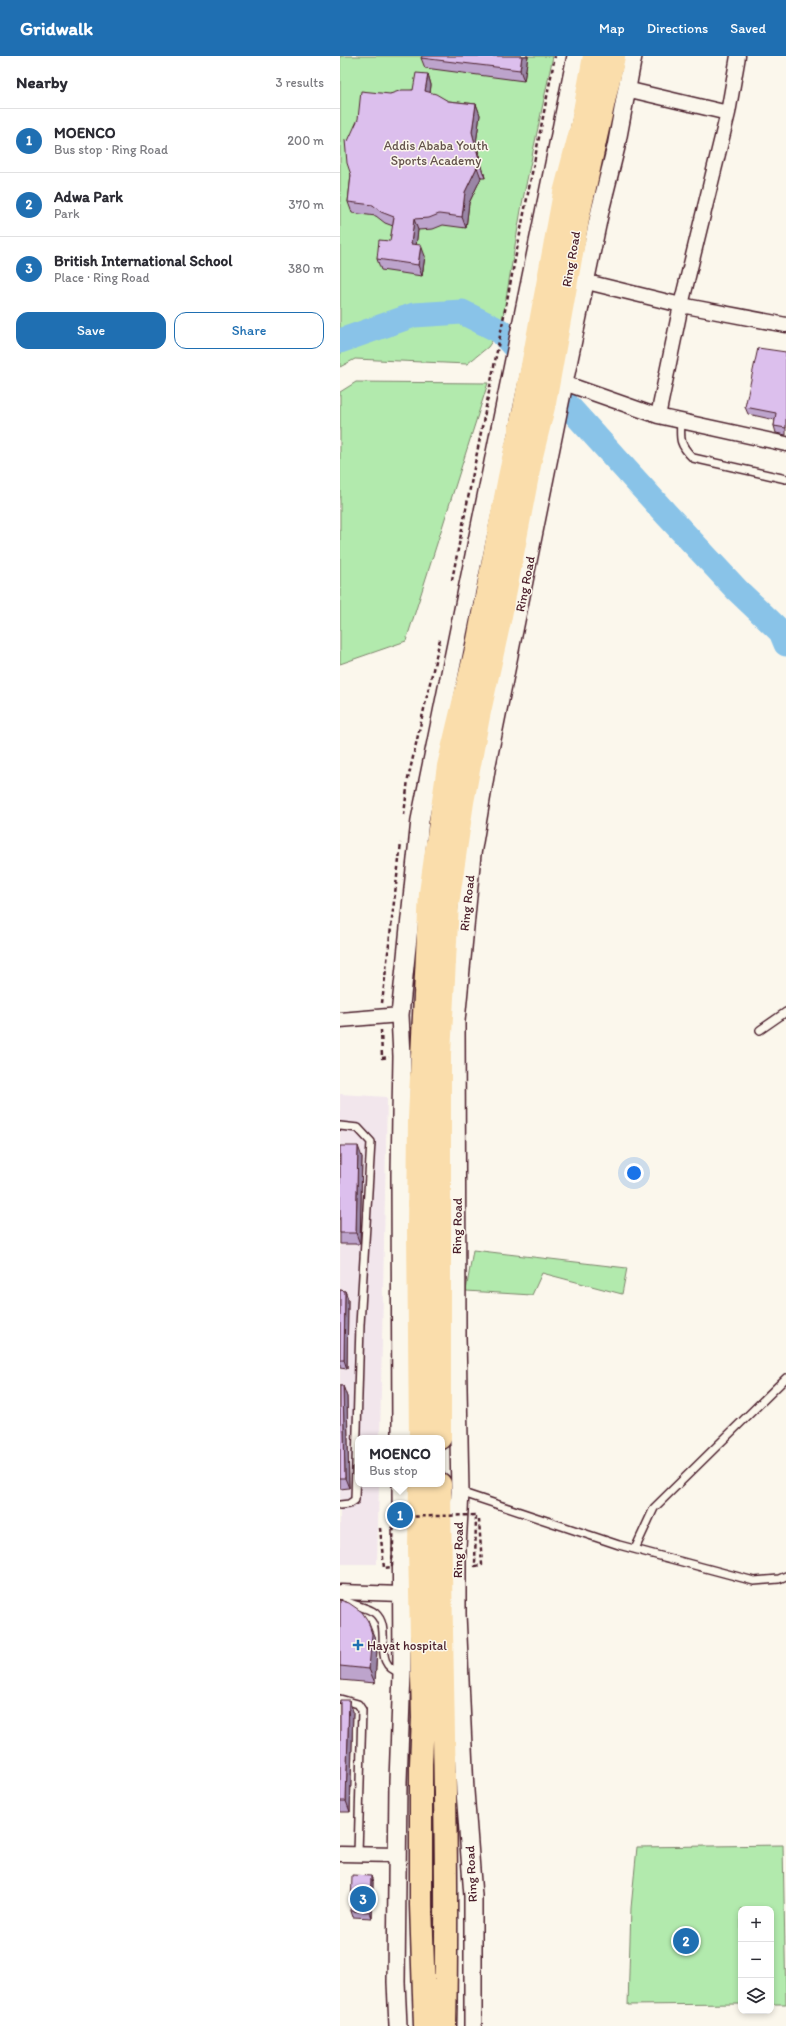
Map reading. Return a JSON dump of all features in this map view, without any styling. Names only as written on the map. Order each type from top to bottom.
[{"type":"highway","name":"Ring Road","points":[[440,1435],[440,1054],[448,904],[463,802],[531,460],[544,379],[538,338],[564,193],[581,128],[594,56]]},
{"type":"highway","name":"Ring Road","points":[[420,1435],[418,1231],[419,1118],[430,893],[448,766],[476,645],[544,379],[614,56]]},
{"type":"highway","points":[[420,1487],[419,1550],[423,1710],[420,1764],[421,1906],[424,2023]]},
{"type":"highway","name":"Ring Road","points":[[445,2026],[446,1826],[441,1625],[450,1488]]},
{"type":"highway","points":[[446,1992],[453,2026]]},
{"type":"street","points":[[576,56],[521,325],[544,379],[658,416],[786,444]]},
{"type":"street","points":[[544,379],[586,282],[600,211],[616,147],[633,56]]},
{"type":"street","points":[[658,416],[681,306],[728,113],[738,56]]},
{"type":"street","points":[[626,89],[728,113]]},
{"type":"street","points":[[586,282],[681,306],[786,325]]},
{"type":"street","name":"Ring Road","points":[[473,2026],[473,1896],[465,1791],[457,1614],[457,1548],[450,1488],[456,1328],[457,1171],[455,1056],[457,1014],[472,854],[487,764],[554,434],[544,379]]},
{"type":"street","name":"Ring Road","points":[[401,1435],[400,1167],[402,1056],[400,1015],[420,820],[544,379]]},
{"type":"street","points":[[340,1020],[400,1015]]},
{"type":"street","points":[[398,2026],[396,1982],[402,1673],[401,1487]]},
{"type":"street","points":[[342,1592],[402,1594]]},
{"type":"street","points":[[340,1854],[398,1855]]},
{"type":"lane","points":[[681,421],[680,440],[685,449],[693,458],[786,479]]},
{"type":"lane","points":[[760,1030],[786,1012]]},
{"type":"lane","points":[[340,1126],[358,1128],[371,1142],[360,1325],[357,1435]]},
{"type":"lane","points":[[635,1549],[654,1508],[786,1378]]},
{"type":"lane","points":[[340,1505],[349,1504],[355,1500],[355,1487]]},
{"type":"lane","points":[[450,1488],[635,1549],[754,1581],[779,1579],[786,1576]]},
{"type":"lane","points":[[342,1592],[346,1600],[375,1614],[380,1622],[385,1661],[393,1671],[402,1673]]},
{"type":"lane","points":[[340,1699],[358,1704],[362,1710],[358,1854]]},
{"type":"path","points":[[499,346],[555,56]]},
{"type":"path","points":[[380,1528],[384,1568],[392,1567],[394,1517],[476,1515],[475,1566],[482,1565],[479,1520]]},
{"type":"shaded area","points":[[340,1094],[387,1097],[380,1435],[355,1435],[355,1487],[379,1487],[377,1564],[340,1564]]},
{"type":"green space","name":"Addis Ababa Youth Sports Academy","points":[[340,56],[553,56],[522,204],[501,328],[488,347],[467,364],[355,359],[340,367]]},
{"type":"green space","points":[[356,382],[488,383],[406,641],[340,664],[340,392]]},
{"type":"green space","points":[[473,1250],[627,1268],[622,1294],[542,1273],[532,1295],[466,1291]]},
{"type":"green space","points":[[783,1845],[786,2004],[774,2004],[774,1906],[738,1906],[738,2004],[628,2005],[631,1908],[637,1847]]},
{"type":"building","points":[[422,56],[522,56],[520,70],[421,58]]},
{"type":"building","points":[[416,73],[428,74],[425,91],[436,94],[448,101],[476,104],[472,132],[481,167],[477,167],[465,192],[462,217],[439,214],[429,218],[414,219],[411,244],[421,245],[418,265],[377,259],[379,240],[390,241],[394,217],[381,212],[373,205],[348,202],[351,175],[347,163],[345,140],[348,141],[358,119],[361,91],[390,94],[402,90],[413,90]]},
{"type":"building","points":[[758,348],[786,352],[786,428],[774,426],[776,413],[745,407]]},
{"type":"building","points":[[340,1146],[358,1146],[356,1233],[340,1233]]},
{"type":"building","points":[[340,1290],[345,1291],[344,1360],[340,1360]]},
{"type":"building","points":[[340,1386],[343,1386],[345,1478],[340,1478]]},
{"type":"building","name":"Hayat hospital","points":[[340,1600],[349,1603],[362,1612],[368,1621],[372,1634],[369,1669],[340,1666]]},
{"type":"building","points":[[340,1700],[349,1700],[346,1801],[340,1801]]},
{"type":"building","points":[[352,1875],[371,1876],[370,1912],[351,1911]]},
{"type":"waterway","points":[[340,341],[414,315],[462,312],[500,331],[737,590],[781,632],[786,644]]},
{"type":"place","name":"MOENCO","points":[[400,1515]]},
{"type":"place","name":"Hayat hospital","points":[[358,1645]]},
{"type":"place","name":"British International School","points":[[363,1899]]},
{"type":"place","name":"Adwa Park","points":[[686,1941]]}]
